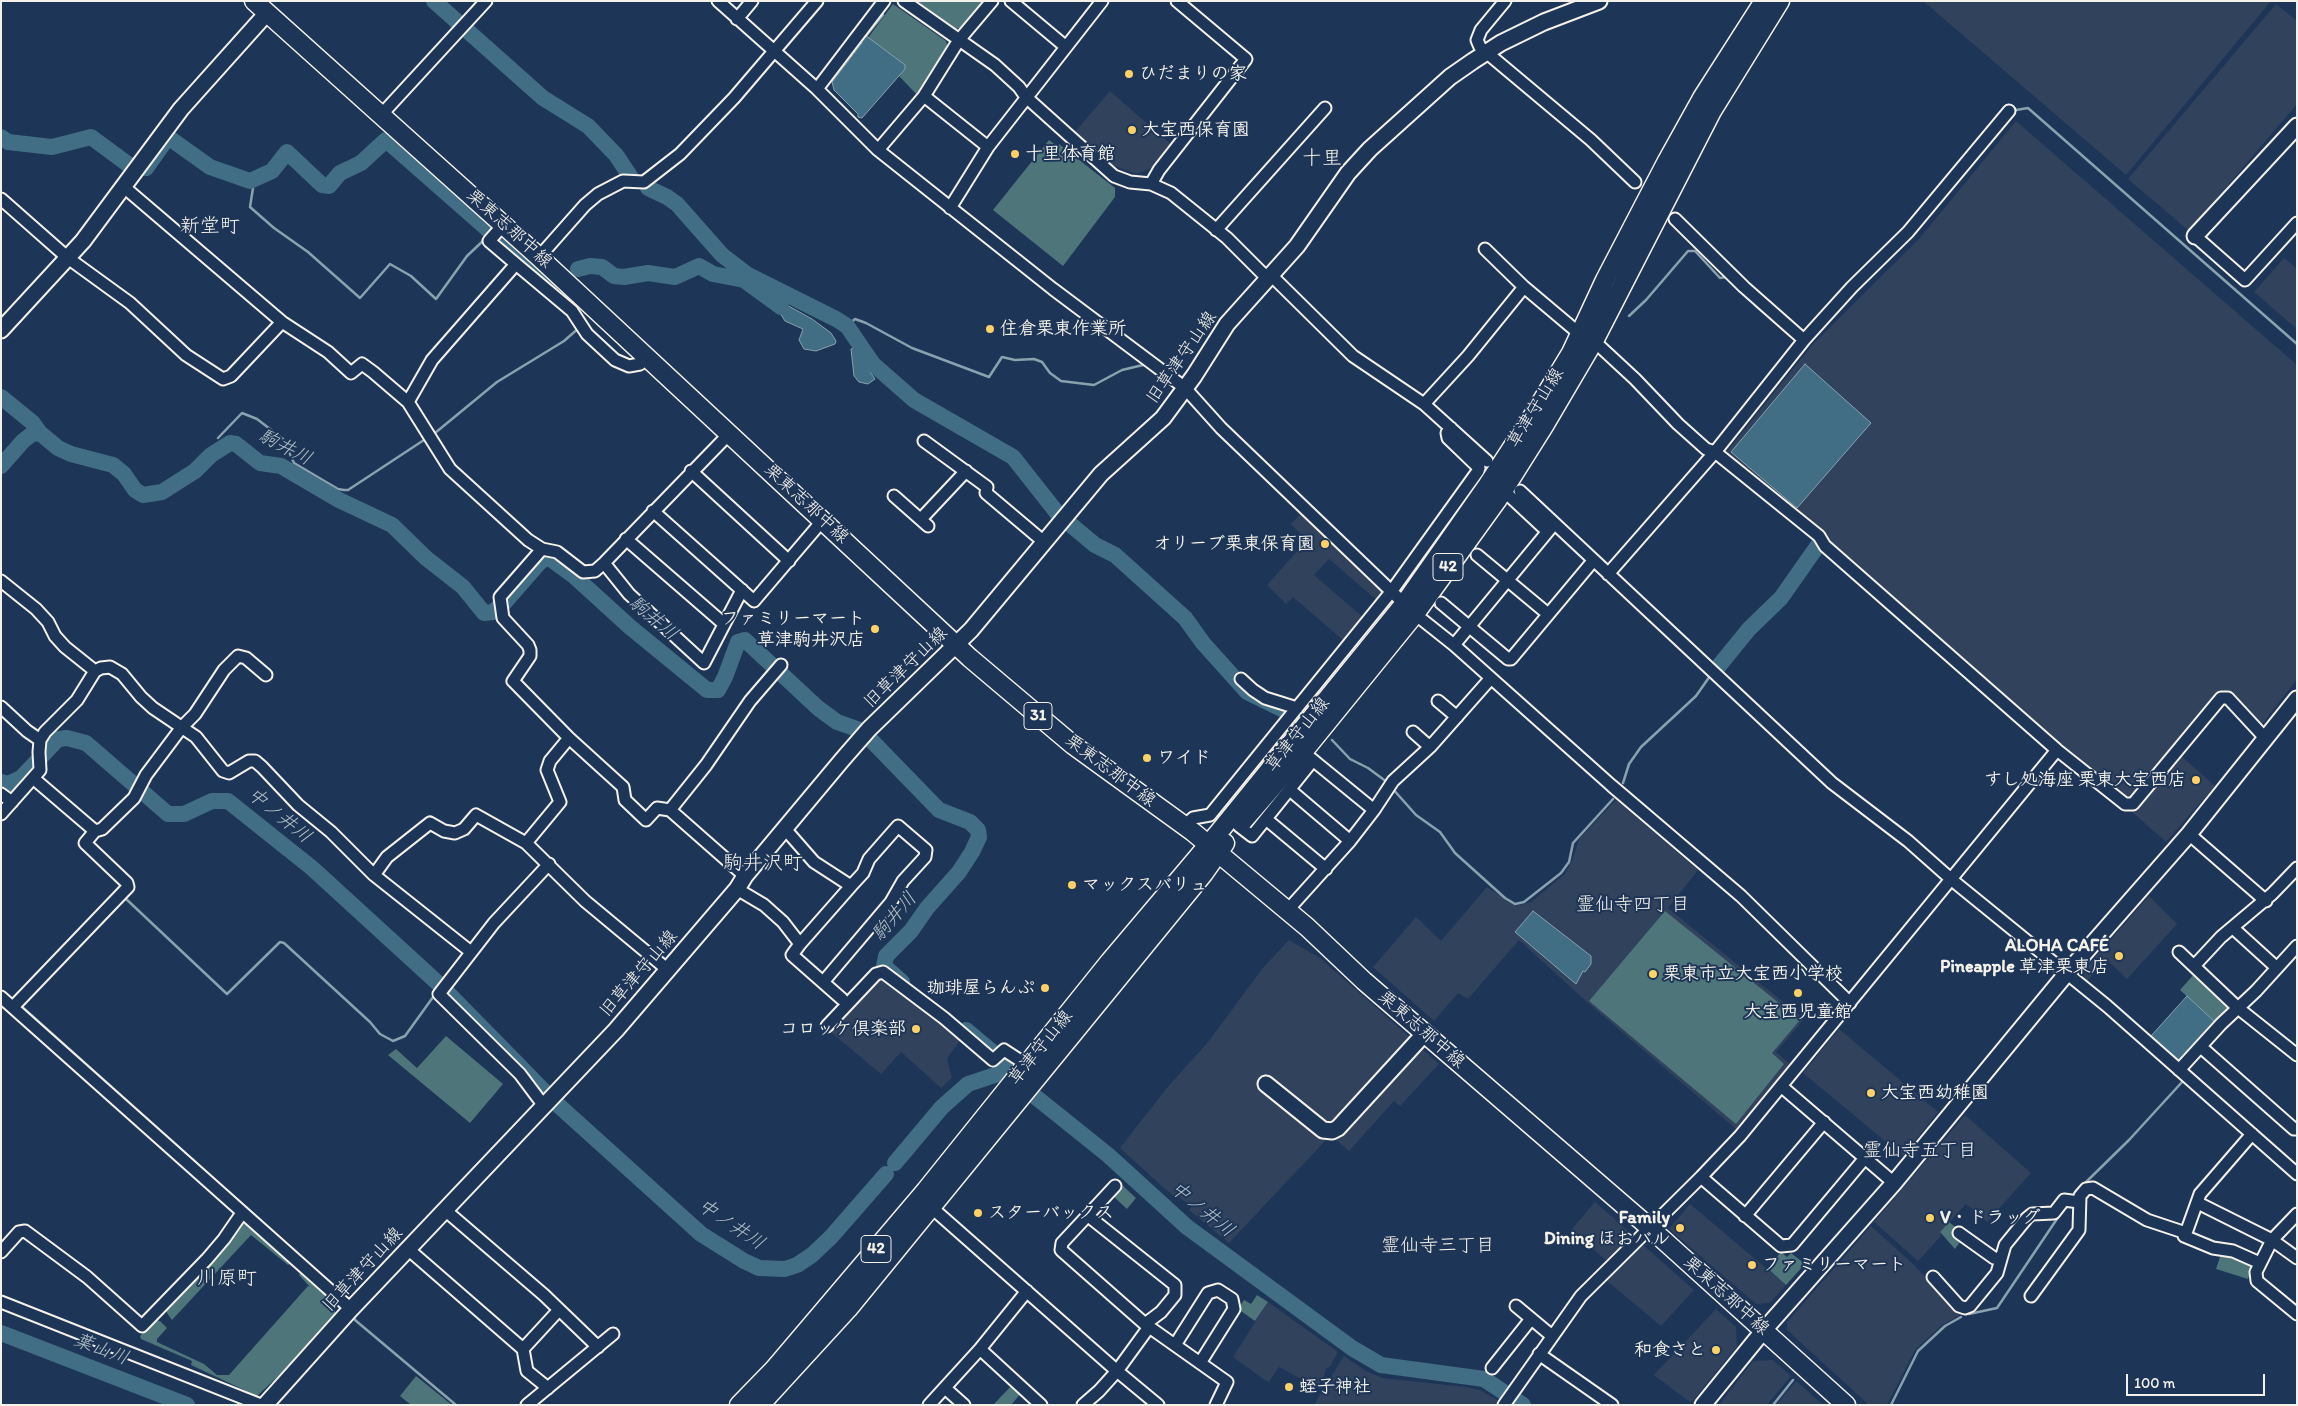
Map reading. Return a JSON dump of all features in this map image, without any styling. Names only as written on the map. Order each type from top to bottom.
[{"type":"main road","name":"栗東志那中線","points":[[254,1],[539,256],[956,645],[1073,745],[1212,848],[1326,944],[1364,981],[1649,1227],[1846,1405]]},
{"type":"main road","name":"草津守山線","points":[[1212,848],[1239,826],[1308,756],[1410,609],[1534,414],[1587,338],[1606,280],[1667,161],[1702,98],[1764,1]]},
{"type":"main road","name":"草津守山線","points":[[760,1405],[848,1308],[931,1207],[1029,1071],[1410,609],[1512,491],[1587,338],[1712,111],[1780,1]]},
{"type":"main road","name":"草津守山線","points":[[740,1405],[774,1369],[919,1198],[1015,1092]]},
{"type":"street","points":[[382,114],[486,1]]},
{"type":"street","points":[[718,1],[774,53],[817,89],[878,150],[1053,289],[1186,388],[1221,428],[1410,609],[1454,645],[1612,786],[1747,902],[1850,1003]]},
{"type":"street","points":[[737,19],[752,1]]},
{"type":"street","points":[[539,256],[585,205],[598,194],[623,181],[644,182],[680,154],[774,53],[817,1]]},
{"type":"street","points":[[817,89],[884,1]]},
{"type":"street","points":[[904,1],[995,66],[1019,87],[1026,97],[1114,176],[1130,182],[1151,184],[1171,193],[1283,286],[1353,356],[1424,404],[1487,461]]},
{"type":"street","points":[[878,150],[924,96],[959,40],[992,1]]},
{"type":"street","points":[[1011,1],[1066,48]]},
{"type":"street","points":[[950,208],[988,147],[1102,1]]},
{"type":"street","points":[[1151,184],[1159,170],[1246,59],[1177,1]]},
{"type":"street","points":[[1505,1],[1481,30],[1477,40],[1480,47],[1591,140],[1635,182]]},
{"type":"street","name":"旧草津守山線","points":[[263,1405],[616,1030],[865,734],[956,645],[1101,474],[1163,418],[1186,388],[1227,324],[1297,246],[1348,173],[1370,149],[1450,77],[1487,52],[1544,22],[1599,1]]},
{"type":"street","points":[[1,330],[68,258],[124,187],[181,109],[267,13]]},
{"type":"street","points":[[924,96],[988,147]]},
{"type":"street","points":[[1216,230],[1325,108]]},
{"type":"street","points":[[1608,574],[1715,452],[1804,340],[1852,287],[1908,232],[2009,111]]},
{"type":"street","points":[[2297,126],[2195,236],[2245,280],[2297,222]]},
{"type":"street","points":[[124,187],[282,322],[328,352],[351,373],[362,364],[408,402],[450,469],[528,540],[542,549],[557,552],[583,572],[595,571],[604,563],[729,434]]},
{"type":"street","points":[[1,199],[68,258],[130,303],[186,355],[223,379],[228,379],[257,351],[282,322]]},
{"type":"street","points":[[1675,219],[1744,287],[1804,340]]},
{"type":"street","points":[[504,224],[489,241],[572,311],[587,334],[615,360],[629,366],[640,364],[648,356]]},
{"type":"street","points":[[1485,249],[1524,287],[1635,379],[1678,424],[1706,449],[1715,452],[1819,536],[1825,546],[2057,750],[2125,804],[2133,804],[2221,698],[2228,698],[2266,739]]},
{"type":"street","points":[[408,402],[432,360],[516,264]]},
{"type":"street","points":[[1424,404],[1468,356],[1524,287]]},
{"type":"street","points":[[1184,826],[1193,818],[1210,815],[1392,592],[1479,468],[1448,438],[1447,433],[1451,428]]},
{"type":"street","points":[[924,441],[987,487],[986,493],[1044,542]]},
{"type":"street","points":[[894,496],[925,522],[966,471]]},
{"type":"street","points":[[692,472],[788,561]]},
{"type":"street","points":[[1512,491],[1551,527]]},
{"type":"street","points":[[1512,491],[1551,527],[1593,560],[1832,783],[1908,841],[1952,880],[2067,973],[2297,1174]]},
{"type":"street","points":[[653,511],[755,601],[823,520]]},
{"type":"street","points":[[1454,645],[1551,527]]},
{"type":"street","points":[[626,539],[724,624]]},
{"type":"street","points":[[542,549],[500,597],[502,618],[528,645],[530,650],[530,656],[513,681],[569,738],[623,787],[625,800],[646,820],[657,808],[670,810],[741,883],[783,922],[800,944]]},
{"type":"street","points":[[1477,555],[1548,614]]},
{"type":"street","points":[[1441,603],[1508,659],[1511,658],[1593,560]]},
{"type":"street","points":[[604,563],[629,594],[704,663],[742,590]]},
{"type":"street","points":[[1,581],[36,609],[48,622],[55,636],[65,647],[95,671]]},
{"type":"street","points":[[13,1007],[128,887],[127,882],[85,843],[95,831],[107,824],[139,789],[182,727],[195,714],[210,689],[238,656],[246,658],[266,675]]},
{"type":"street","points":[[670,810],[706,765],[750,701],[781,665]]},
{"type":"street","points":[[1,814],[40,770],[40,740],[45,732],[77,700],[95,671],[101,668],[116,669],[153,708],[196,737],[224,771],[229,773],[249,761],[255,761],[298,805],[331,832],[374,875],[471,952]]},
{"type":"street","points":[[1286,912],[1350,841],[1390,786],[1430,747],[1491,678]]},
{"type":"street","points":[[1241,679],[1265,698],[1297,708]]},
{"type":"street","points":[[1704,1405],[1764,1330],[1894,1183],[2067,973],[2188,834],[2297,699]]},
{"type":"street","points":[[1438,701],[1457,717]]},
{"type":"street","points":[[1,707],[27,732],[40,740]]},
{"type":"street","points":[[1413,732],[1430,747]]},
{"type":"street","points":[[526,843],[560,802],[547,770],[550,761],[569,738]]},
{"type":"street","points":[[1504,1404],[1588,1288],[1740,1136],[2057,750]]},
{"type":"street","points":[[1239,826],[1252,836],[1290,790],[1308,756],[1374,810]]},
{"type":"street","points":[[33,778],[95,831]]},
{"type":"street","points":[[1290,790],[1350,841]]},
{"type":"street","points":[[1,794],[12,802]]},
{"type":"street","points":[[374,875],[387,857],[430,823],[444,831],[455,833],[464,828],[476,815],[526,843],[585,901],[668,970]]},
{"type":"street","points":[[1266,819],[1326,869]]},
{"type":"street","points":[[824,981],[891,902],[903,881],[925,857],[926,850],[898,826],[869,859],[863,873],[792,955],[824,981],[842,999]]},
{"type":"street","points":[[786,830],[814,862],[851,886]]},
{"type":"street","points":[[2188,834],[2266,900]]},
{"type":"street","points":[[544,1106],[520,1074],[439,994],[494,922],[549,864]]},
{"type":"street","points":[[2194,966],[2221,937],[2266,900],[2297,868]]},
{"type":"street","points":[[2233,928],[2277,968]]},
{"type":"street","points":[[2179,1070],[2297,946]]},
{"type":"street","points":[[2179,952],[2238,1008],[2297,1055]]},
{"type":"street","points":[[827,1026],[876,974],[884,972],[944,1018],[992,1060],[1004,1050],[1029,1071]]},
{"type":"street","points":[[1,997],[351,1310]]},
{"type":"street","points":[[1266,1084],[1322,1130],[1332,1131],[1338,1128],[1424,1033]]},
{"type":"street","points":[[2201,1047],[2294,1129],[2297,1129]]},
{"type":"street","points":[[1781,1086],[1894,1183]]},
{"type":"street","points":[[1745,1216],[1824,1122]]},
{"type":"street","points":[[2252,1134],[2200,1194],[2184,1236],[2213,1248],[2233,1251],[2260,1264]]},
{"type":"street","points":[[1701,1177],[1781,1246],[1792,1245],[1865,1158]]},
{"type":"street","points":[[1114,1186],[1062,1243],[1061,1250],[1147,1325],[1227,1382],[1216,1405]]},
{"type":"street","points":[[2031,1296],[2079,1230],[2080,1196],[2086,1189],[2093,1188],[2147,1220],[2186,1233]]},
{"type":"street","points":[[1933,1277],[1959,1306],[1965,1308],[1970,1306],[1997,1273],[2005,1245],[2026,1218],[2032,1214],[2054,1213],[2064,1200],[2079,1202]]},
{"type":"street","points":[[2198,1203],[2272,1240],[2297,1258]]},
{"type":"street","points":[[931,1207],[1158,1405]]},
{"type":"street","points":[[445,1210],[544,1295],[558,1312],[598,1347]]},
{"type":"street","points":[[1,1252],[19,1232],[26,1232],[87,1277],[142,1326],[213,1252],[242,1213]]},
{"type":"street","points":[[2297,1214],[2272,1240],[2256,1272],[2257,1281],[2297,1314]]},
{"type":"street","points":[[1083,1405],[1117,1371],[1147,1325],[1175,1295],[1174,1285],[1087,1215]]},
{"type":"street","points":[[1959,1233],[1994,1258],[2000,1259]]},
{"type":"street","points":[[408,1249],[523,1349],[526,1371],[548,1388]]},
{"type":"street","points":[[1175,1345],[1208,1293],[1218,1290],[1232,1299],[1234,1309],[1200,1363]]},
{"type":"street","points":[[929,1405],[980,1350],[1027,1291]]},
{"type":"street","points":[[1,1302],[263,1405]]},
{"type":"street","points":[[1516,1306],[1552,1336]]},
{"type":"street","points":[[523,1349],[558,1312]]},
{"type":"street","points":[[1492,1368],[1531,1319]]},
{"type":"street","points":[[527,1405],[613,1334]]},
{"type":"street","points":[[980,1350],[1041,1405]]},
{"type":"street","points":[[1539,1354],[1612,1405]]},
{"type":"street","points":[[945,1388],[964,1405]]},
{"type":"shaded area","points":[[1923,1],[2271,1],[2126,175]]},
{"type":"shaded area","points":[[2276,4],[2297,21],[2297,104],[2189,231],[2128,179]]},
{"type":"shaded area","points":[[865,35],[905,65],[905,69],[862,118],[858,117],[858,114],[834,90],[832,82],[862,43],[861,40]]},
{"type":"shaded area","points":[[1110,91],[1173,146],[1156,166],[1137,174],[1110,164],[1074,133]]},
{"type":"shaded area","points":[[2016,121],[2297,365],[2297,679],[2261,726],[2223,690],[2127,799],[2066,749],[2043,735],[1947,645],[1832,546],[1828,535],[1725,454],[1813,344],[1919,239]]},
{"type":"shaded area","points":[[2284,258],[2297,269],[2297,329],[2254,292]]},
{"type":"shaded area","points":[[785,304],[812,319],[831,333],[836,341],[835,344],[816,351],[804,349],[799,340],[803,329],[785,321],[778,310]]},
{"type":"shaded area","points":[[854,348],[875,379],[868,384],[859,382],[854,376],[851,349]]},
{"type":"shaded area","points":[[1805,364],[1871,423],[1797,508],[1731,452]]},
{"type":"shaded area","points":[[1302,512],[1386,593],[1379,602],[1329,559],[1314,575],[1364,618],[1344,641],[1293,597],[1286,604],[1267,585],[1307,540],[1291,524]]},
{"type":"shaded area","points":[[2180,755],[2215,786],[2166,842],[2132,812]]},
{"type":"shaded area","name":"栗東市立大宝西小学校","points":[[1616,800],[1698,870],[1668,908],[1804,1019],[1776,1052],[1790,1064],[1736,1129],[1588,1003],[1519,940],[1468,999],[1458,993],[1434,1021],[1373,967],[1416,917],[1441,941],[1487,887],[1516,906],[1531,902],[1565,874],[1572,861],[1579,839]]},
{"type":"shaded area","points":[[2149,896],[2177,924],[2127,979],[2107,960],[2087,981],[2084,979],[2084,970]]},
{"type":"shaded area","points":[[1533,911],[1591,956],[1591,964],[1585,972],[1583,971],[1576,984],[1515,932]]},
{"type":"shaded area","points":[[1289,940],[1320,958],[1413,1040],[1336,1124],[1327,1125],[1267,1089],[1326,1140],[1229,1243],[1189,1210],[1191,1207],[1179,1197],[1174,1197],[1120,1148],[1166,1089],[1208,1042],[1262,969]]},
{"type":"shaded area","points":[[881,975],[963,1036],[947,1059],[952,1078],[941,1088],[901,1052],[881,1074],[827,1029]]},
{"type":"shaded area","points":[[2187,996],[2216,1023],[2182,1060],[2178,1060],[2151,1036]]},
{"type":"shaded area","name":"大宝西幼稚園","points":[[1839,1029],[1938,1112],[1903,1156],[1803,1073]]},
{"type":"shaded area","points":[[1419,1046],[1439,1064],[1400,1106],[1394,1101],[1349,1151],[1334,1138]]},
{"type":"shaded area","points":[[1965,1115],[2031,1173],[1987,1222],[1966,1204],[1940,1232],[1941,1236],[1918,1261],[1874,1222]]},
{"type":"shaded area","points":[[1595,1202],[1634,1236],[1608,1262],[1571,1230]]},
{"type":"shaded area","points":[[1690,1204],[1786,1285],[1770,1303],[1756,1304],[1669,1229]]},
{"type":"shaded area","points":[[1871,1226],[1914,1265],[1960,1315],[1942,1325],[1915,1350],[1887,1405],[1869,1405],[1787,1330],[1787,1322]]},
{"type":"shaded area","points":[[1642,1244],[1694,1290],[1661,1326],[1606,1280]]},
{"type":"shaded area","points":[[1268,1302],[1338,1352],[1330,1367],[1326,1368],[1317,1388],[1279,1367],[1269,1382],[1266,1381],[1233,1357]]},
{"type":"shaded area","points":[[1716,1309],[1736,1327],[1737,1346],[1691,1403],[1654,1375]]},
{"type":"shaded area","points":[[1344,1356],[1366,1371],[1382,1378],[1466,1387],[1480,1390],[1498,1400],[1495,1405],[1317,1405],[1315,1403]]},
{"type":"shaded area","points":[[1773,1360],[1791,1376],[1767,1405],[1719,1405],[1753,1361]]},
{"type":"shaded area","points":[[1796,1381],[1823,1405],[1776,1405]]},
{"type":"green space","points":[[917,1],[986,1],[964,27],[956,29]]},
{"type":"green space","points":[[893,4],[946,41],[948,49],[919,97],[899,76],[905,69],[905,65],[868,38]]},
{"type":"green space","points":[[1049,140],[1057,146],[1059,144],[1115,188],[1115,197],[1063,266],[993,210]]},
{"type":"green space","points":[[1665,911],[1800,1020],[1772,1053],[1784,1064],[1736,1124],[1589,1001]]},
{"type":"green space","points":[[2195,973],[2228,1004],[2228,1011],[2216,1023],[2180,990]]},
{"type":"green space","points":[[446,1036],[503,1084],[470,1123],[388,1055],[396,1049],[417,1068]]},
{"type":"green space","points":[[1122,1185],[1136,1198],[1127,1209],[1113,1196]]},
{"type":"green space","points":[[243,1220],[291,1263],[288,1265],[251,1235],[172,1320],[167,1313],[167,1307]]},
{"type":"green space","points":[[1949,1222],[1958,1229],[1953,1236],[1960,1242],[1955,1249],[1940,1232]]},
{"type":"green space","points":[[2222,1251],[2253,1266],[2248,1279],[2216,1269]]},
{"type":"green space","points":[[1781,1252],[1787,1257],[1791,1253],[1805,1264],[1786,1285],[1767,1268]]},
{"type":"green space","points":[[300,1273],[333,1302],[335,1318],[305,1351],[257,1396],[191,1365],[192,1361],[141,1339],[140,1336],[154,1320],[160,1321],[167,1328],[157,1339],[157,1342],[204,1364],[217,1375],[229,1375],[308,1286],[310,1287],[299,1275]]},
{"type":"green space","points":[[1257,1295],[1268,1302],[1255,1321],[1238,1309],[1244,1300],[1251,1304]]},
{"type":"green space","points":[[416,1376],[452,1405],[411,1405],[400,1396]]},
{"type":"green space","points":[[1013,1384],[1022,1392],[1011,1405],[993,1405]]},
{"type":"waterway","points":[[434,1],[543,98],[588,126],[616,155],[630,176]]},
{"type":"waterway","points":[[866,36],[883,15]]},
{"type":"waterway","points":[[2012,114],[2016,110],[2028,108],[2297,344]]},
{"type":"waterway","points":[[1,137],[8,142],[52,147],[91,137],[129,165],[146,168],[168,137],[210,167],[250,181],[272,171],[287,152],[322,185],[329,186],[340,173],[361,163],[386,140],[493,234]]},
{"type":"waterway","points":[[250,181],[253,188],[250,207],[274,228],[308,252],[360,298],[390,264],[411,276],[436,299],[467,256],[485,239]]},
{"type":"waterway","points":[[648,188],[677,204],[722,255],[748,275],[847,326],[873,364],[914,400],[1013,457],[1058,514],[1095,545],[1115,555],[1185,618],[1203,643],[1247,692],[1290,713]]},
{"type":"waterway","points":[[500,240],[548,286],[550,285]]},
{"type":"waterway","points":[[1629,316],[1646,300],[1688,251],[1695,251],[1720,278],[1726,277],[1740,291]]},
{"type":"waterway","points":[[578,269],[590,266],[602,267],[614,276],[624,277],[648,273],[675,277],[699,266],[713,274],[744,280],[781,307]]},
{"type":"waterway","points":[[1845,303],[1867,280]]},
{"type":"waterway","points":[[1755,305],[1791,336]]},
{"type":"waterway","points":[[847,326],[855,319],[912,348],[989,377],[1002,357],[1015,360],[1034,359],[1042,362],[1050,373],[1061,381],[1094,385],[1122,370],[1143,365]]},
{"type":"waterway","points":[[435,433],[497,382],[564,341],[580,327]]},
{"type":"waterway","name":"駒井川","points":[[1,397],[33,423],[40,433],[58,448],[71,454],[113,465],[124,474],[135,490],[143,495],[162,492],[195,471],[211,455],[230,443],[236,444],[260,463],[281,466],[339,500],[392,525],[426,558],[463,587],[484,613],[493,612],[505,602],[540,562],[548,557],[574,576],[630,627],[707,690],[718,690],[738,642],[745,640],[818,708],[837,722],[857,729],[871,740],[939,810],[970,822],[978,830],[979,837],[959,872],[927,908],[911,931],[886,956],[884,966],[902,982]]},
{"type":"waterway","points":[[218,438],[242,413],[257,419],[283,439],[294,463],[338,489],[344,490],[348,490],[427,438]]},
{"type":"waterway","points":[[1,466],[23,441],[32,434],[40,433]]},
{"type":"waterway","name":"駒井川","points":[[211,455],[215,445]]},
{"type":"waterway","points":[[1718,667],[1749,629],[1781,598],[1821,541]]},
{"type":"waterway","points":[[1623,783],[1629,764],[1641,747],[1696,696],[1710,676]]},
{"type":"waterway","name":"中ノ井川","points":[[1,782],[8,784],[21,778],[58,739],[67,738],[86,743],[168,814],[184,814],[212,801],[228,801],[312,868],[441,986]]},
{"type":"waterway","points":[[1332,740],[1350,759],[1368,768],[1387,782]]},
{"type":"waterway","points":[[1392,788],[1416,815],[1440,832],[1455,853],[1505,898],[1515,904],[1524,902],[1561,873],[1569,862],[1573,843],[1613,799]]},
{"type":"waterway","points":[[124,897],[227,994],[280,942],[284,943],[370,1022],[380,1034],[393,1041],[405,1036],[436,993]]},
{"type":"waterway","name":"中ノ井川","points":[[449,994],[545,1092]]},
{"type":"waterway","points":[[20,1005],[298,1254]]},
{"type":"waterway","name":"駒井川","points":[[966,1030],[1009,1066],[1004,1072]]},
{"type":"waterway","name":"中ノ井川","points":[[895,1163],[942,1107],[968,1084],[1004,1072]]},
{"type":"waterway","points":[[2082,1186],[2129,1140],[2183,1081]]},
{"type":"waterway","name":"中ノ井川","points":[[1017,1082],[1108,1155],[1187,1227],[1352,1348],[1381,1365],[1484,1379],[1523,1405]]},
{"type":"waterway","name":"中ノ井川","points":[[557,1104],[701,1234],[744,1261],[759,1268],[785,1269],[797,1265],[812,1255],[831,1237],[886,1174]]},
{"type":"waterway","points":[[1969,1314],[1997,1308],[2065,1207]]},
{"type":"waterway","points":[[353,1314],[355,1320],[456,1405]]},
{"type":"waterway","points":[[1891,1405],[1918,1351],[1945,1326],[1961,1317]]},
{"type":"waterway","name":"葉山川","points":[[1,1333],[187,1405]]},
{"type":"waterway","points":[[1773,1405],[1793,1380]]},
{"type":"place","name":"ひだまりの家","points":[[1129,74]]},
{"type":"place","name":"大宝西保育園","points":[[1132,130]]},
{"type":"place","name":"十里体育館","points":[[1015,154]]},
{"type":"place","name":"住倉栗東作業所","points":[[990,329]]},
{"type":"place","name":"オリーブ栗東保育園","points":[[1325,544]]},
{"type":"place","name":"ファミリーマート 草津駒井沢店","points":[[875,629]]},
{"type":"place","name":"ワイド","points":[[1147,758]]},
{"type":"place","name":"すし処海座 栗東大宝西店","points":[[2196,780]]},
{"type":"place","name":"マックスバリュ","points":[[1072,885]]},
{"type":"place","name":"ALOHA CAFÉ Pineapple 草津栗東店","points":[[2119,956]]},
{"type":"place","name":"栗東市立大宝西小学校","points":[[1653,974]]},
{"type":"place","name":"珈琲屋らんぷ","points":[[1045,988]]},
{"type":"place","name":"大宝西児童館","points":[[1798,993]]},
{"type":"place","name":"コロッケ倶楽部","points":[[916,1029]]},
{"type":"place","name":"大宝西幼稚園","points":[[1871,1093]]},
{"type":"place","name":"スターバックス","points":[[978,1213]]},
{"type":"place","name":"V・ドラッグ","points":[[1930,1218]]},
{"type":"place","name":"Family Dining ほおバル","points":[[1680,1228]]},
{"type":"place","name":"ファミリーマート","points":[[1752,1265]]},
{"type":"place","name":"和食さと","points":[[1716,1350]]},
{"type":"place","name":"蛭子神社","points":[[1289,1387]]},
{"type":"district","name":"十里","points":[[1322,159]]},
{"type":"district","name":"新堂町","points":[[210,227]]},
{"type":"district","name":"駒井沢町","points":[[763,864]]},
{"type":"district","name":"霊仙寺四丁目","points":[[1633,905]]},
{"type":"district","name":"霊仙寺五丁目","points":[[1920,1151]]},
{"type":"district","name":"霊仙寺三丁目","points":[[1438,1246]]},
{"type":"district","name":"川原町","points":[[227,1279]]}]
